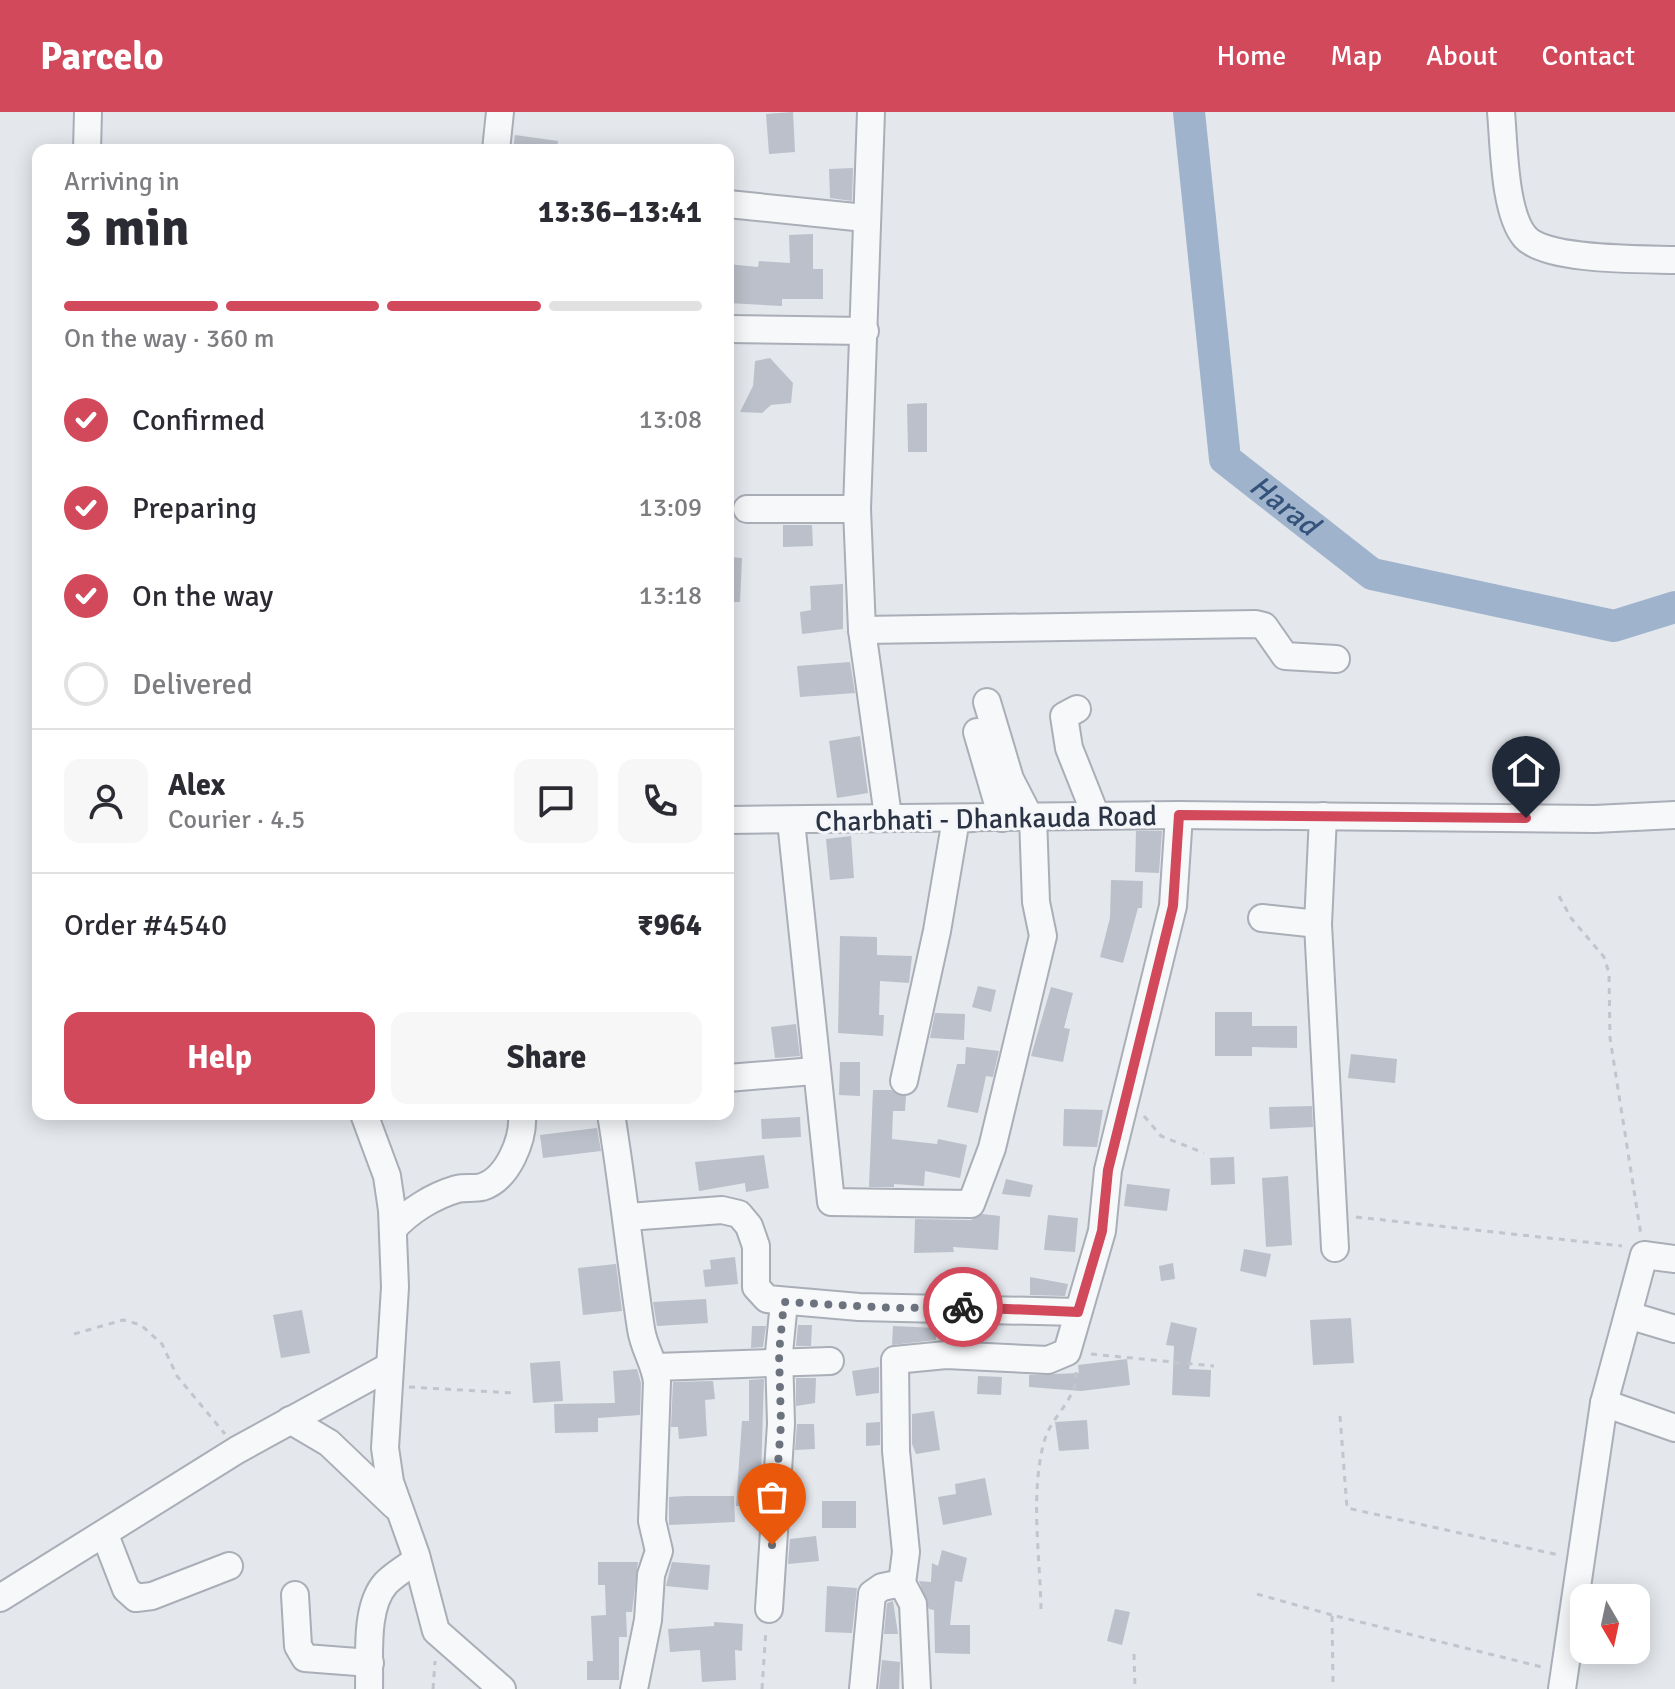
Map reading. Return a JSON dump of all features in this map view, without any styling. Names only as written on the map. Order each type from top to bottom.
[{"type":"street","points":[[87,144],[88,112]]},
{"type":"street","points":[[497,144],[500,112]]},
{"type":"street","points":[[871,112],[857,509],[862,630],[888,816]]},
{"type":"street","points":[[1501,112],[1506,172],[1515,217],[1526,238],[1541,246],[1589,258],[1675,260]]},
{"type":"street","points":[[734,205],[865,218]]},
{"type":"street","points":[[734,329],[865,331]]},
{"type":"street","points":[[747,509],[857,509]]},
{"type":"street","points":[[862,630],[1256,624],[1264,626],[1285,656],[1336,659]]},
{"type":"street","points":[[791,821],[814,1071],[831,1202],[971,1204],[992,1148],[1043,936],[1036,902],[1031,818],[1010,779],[987,702]]},
{"type":"street","points":[[1077,709],[1064,716],[1069,748],[1096,816]]},
{"type":"street","points":[[904,1081],[937,931],[956,819],[989,818],[977,732]]},
{"type":"street","points":[[917,1689],[913,1604],[902,1583],[906,1552],[896,1451],[895,1360],[946,1355],[1048,1360],[1070,1352],[1078,1312],[1102,1231],[1108,1170],[1173,906],[1179,815]]},
{"type":"street","name":"Charbhati - Dhankauda Road","points":[[734,820],[1179,815],[1595,819],[1675,815]]},
{"type":"street","points":[[1323,816],[1318,924],[1335,1248]]},
{"type":"street","points":[[1262,918],[1318,924]]},
{"type":"street","points":[[734,1078],[814,1071]]},
{"type":"street","points":[[366,1120],[387,1176],[393,1229],[395,1287],[385,1448],[397,1507],[417,1560],[436,1631],[502,1689]]},
{"type":"street","points":[[393,1229],[407,1214],[436,1198],[458,1189],[484,1186],[506,1168],[517,1147],[521,1120]]},
{"type":"street","points":[[612,1120],[628,1217],[642,1335],[656,1367],[658,1426],[652,1521],[659,1551],[651,1575],[648,1620],[634,1689]]},
{"type":"street","points":[[628,1217],[722,1210],[739,1214],[749,1226],[756,1246],[755,1279],[760,1294],[784,1302],[1078,1312]]},
{"type":"street","points":[[1564,1681],[1579,1559],[1604,1403],[1644,1255],[1675,1259]]},
{"type":"street","points":[[769,1609],[781,1424],[780,1360],[784,1302]]},
{"type":"street","points":[[1628,1315],[1675,1329]]},
{"type":"street","points":[[656,1367],[780,1360],[830,1361]]},
{"type":"street","points":[[0,1598],[237,1450],[290,1420],[389,1376]]},
{"type":"street","points":[[1604,1403],[1675,1428]]},
{"type":"street","points":[[290,1420],[329,1443],[397,1507]]},
{"type":"street","points":[[105,1535],[126,1589],[136,1598],[152,1596],[229,1566]]},
{"type":"street","points":[[295,1595],[298,1646],[305,1658],[369,1676],[378,1596],[385,1584],[417,1560]]},
{"type":"street","points":[[863,1689],[872,1594],[882,1587],[902,1583]]},
{"type":"path","points":[[1559,896],[1571,918],[1604,957],[1609,973],[1610,1038],[1644,1255]]},
{"type":"path","points":[[1125,1100],[1161,1136],[1204,1153]]},
{"type":"path","points":[[1333,1207],[1361,1218],[1626,1246],[1644,1255]]},
{"type":"path","points":[[74,1334],[123,1320],[141,1325],[162,1344],[177,1376],[237,1450]]},
{"type":"path","points":[[1041,1609],[1040,1463],[1049,1426],[1076,1386],[1070,1352],[1214,1366]]},
{"type":"path","points":[[389,1376],[513,1393]]},
{"type":"path","points":[[1340,1416],[1347,1508],[1579,1559]]},
{"type":"path","points":[[1257,1594],[1564,1681]]},
{"type":"path","points":[[762,1689],[769,1609]]},
{"type":"path","points":[[1332,1615],[1333,1682]]},
{"type":"path","points":[[1134,1654],[1135,1689]]},
{"type":"building","points":[[793,112],[795,152],[769,154],[766,114]]},
{"type":"building","points":[[515,135],[558,141],[558,144],[514,144]]},
{"type":"building","points":[[853,168],[852,201],[830,198],[829,169]]},
{"type":"building","points":[[813,234],[813,269],[823,269],[823,299],[782,299],[782,306],[734,303],[734,265],[758,267],[759,261],[790,263],[789,235]]},
{"type":"building","points":[[770,358],[793,383],[791,403],[771,405],[762,413],[740,412],[753,386],[755,361]]},
{"type":"building","points":[[927,403],[927,452],[908,452],[907,404]]},
{"type":"building","points":[[783,525],[812,525],[813,546],[783,547]]},
{"type":"building","points":[[734,557],[742,558],[740,602],[734,602]]},
{"type":"building","points":[[843,584],[843,629],[802,634],[800,612],[811,610],[810,586]]},
{"type":"building","points":[[850,662],[855,693],[800,697],[797,666]]},
{"type":"building","points":[[860,736],[868,793],[837,798],[829,741]]},
{"type":"building","points":[[1136,831],[1162,831],[1159,873],[1135,872]]},
{"type":"building","points":[[851,836],[854,878],[830,880],[826,839]]},
{"type":"building","points":[[1111,880],[1143,881],[1142,908],[1138,908],[1123,963],[1100,957],[1110,918]]},
{"type":"building","points":[[840,936],[877,937],[877,955],[912,956],[909,983],[880,981],[879,1015],[884,1015],[883,1036],[838,1033]]},
{"type":"building","points":[[978,986],[996,990],[991,1012],[972,1007]]},
{"type":"building","points":[[1051,987],[1073,993],[1064,1028],[1070,1029],[1063,1062],[1031,1056]]},
{"type":"building","points":[[1215,1012],[1252,1012],[1252,1026],[1297,1026],[1297,1048],[1252,1047],[1252,1056],[1215,1056]]},
{"type":"building","points":[[935,1013],[965,1014],[964,1040],[930,1038]]},
{"type":"building","points":[[796,1024],[800,1056],[775,1058],[771,1027]]},
{"type":"building","points":[[966,1047],[999,1051],[993,1077],[986,1076],[978,1113],[947,1107],[957,1064],[965,1064]]},
{"type":"building","points":[[1351,1054],[1397,1059],[1395,1083],[1348,1078]]},
{"type":"building","points":[[840,1062],[860,1062],[860,1096],[839,1095]]},
{"type":"building","points":[[873,1090],[891,1090],[906,1096],[905,1111],[893,1111],[892,1139],[937,1144],[938,1139],[967,1145],[960,1178],[925,1171],[924,1186],[894,1184],[894,1187],[869,1187]]},
{"type":"building","points":[[1312,1106],[1313,1127],[1270,1129],[1269,1107]]},
{"type":"building","points":[[1064,1109],[1103,1110],[1097,1147],[1063,1146]]},
{"type":"building","points":[[800,1117],[801,1137],[762,1139],[761,1119]]},
{"type":"building","points":[[597,1128],[601,1151],[543,1158],[540,1135]]},
{"type":"building","points":[[764,1155],[769,1188],[746,1192],[745,1183],[699,1191],[695,1162]]},
{"type":"building","points":[[1234,1157],[1235,1184],[1211,1185],[1210,1158]]},
{"type":"building","points":[[1288,1176],[1292,1245],[1266,1247],[1262,1178]]},
{"type":"building","points":[[1006,1179],[1033,1185],[1030,1197],[1002,1194]]},
{"type":"building","points":[[1127,1184],[1170,1189],[1167,1211],[1124,1206]]},
{"type":"building","points":[[982,1214],[1000,1216],[998,1250],[953,1247],[954,1252],[914,1253],[915,1219],[971,1220]]},
{"type":"building","points":[[1048,1215],[1078,1218],[1075,1252],[1044,1250]]},
{"type":"building","points":[[1244,1249],[1271,1254],[1266,1277],[1240,1271]]},
{"type":"building","points":[[735,1257],[738,1284],[705,1287],[703,1270],[711,1269],[710,1260]]},
{"type":"building","points":[[1173,1263],[1175,1279],[1161,1281],[1159,1266]]},
{"type":"building","points":[[616,1264],[622,1311],[583,1315],[578,1268]]},
{"type":"building","points":[[1030,1277],[1068,1284],[1065,1296],[1030,1295]]},
{"type":"building","points":[[706,1299],[708,1323],[657,1326],[653,1302]]},
{"type":"building","points":[[302,1310],[310,1353],[281,1358],[273,1315]]},
{"type":"building","points":[[1351,1318],[1354,1363],[1313,1365],[1310,1320]]},
{"type":"building","points":[[1171,1322],[1197,1328],[1189,1369],[1211,1370],[1210,1397],[1172,1395],[1174,1346],[1166,1345]]},
{"type":"building","points":[[798,1325],[812,1325],[811,1346],[796,1346]]},
{"type":"building","points":[[752,1326],[766,1326],[763,1347],[751,1348]]},
{"type":"building","points":[[893,1326],[936,1328],[936,1340],[892,1345]]},
{"type":"building","points":[[1127,1359],[1130,1385],[1081,1391],[1029,1387],[1029,1375],[1079,1373],[1078,1365]]},
{"type":"building","points":[[560,1361],[563,1401],[533,1403],[530,1363]]},
{"type":"building","points":[[879,1367],[879,1393],[856,1396],[852,1371]]},
{"type":"building","points":[[637,1369],[641,1383],[640,1415],[598,1418],[598,1432],[555,1433],[554,1404],[615,1403],[613,1371]]},
{"type":"building","points":[[978,1376],[1002,1377],[1001,1395],[977,1394]]},
{"type":"building","points":[[796,1378],[816,1378],[815,1403],[796,1406]]},
{"type":"building","points":[[764,1379],[760,1506],[736,1506],[742,1421],[749,1421],[749,1380]]},
{"type":"building","points":[[713,1381],[715,1399],[705,1400],[707,1436],[679,1439],[678,1427],[671,1427],[673,1382]]},
{"type":"building","points":[[934,1411],[940,1450],[916,1454],[912,1444],[912,1414]]},
{"type":"building","points":[[1087,1420],[1089,1449],[1059,1451],[1055,1422]]},
{"type":"building","points":[[880,1422],[880,1445],[866,1446],[866,1423]]},
{"type":"building","points":[[797,1424],[814,1424],[815,1449],[795,1450]]},
{"type":"building","points":[[985,1478],[992,1515],[943,1525],[938,1497],[956,1494],[955,1484]]},
{"type":"building","points":[[734,1496],[735,1522],[669,1525],[669,1497]]},
{"type":"building","points":[[822,1501],[856,1501],[856,1528],[822,1528]]},
{"type":"building","points":[[816,1536],[819,1561],[788,1564],[790,1539]]},
{"type":"building","points":[[942,1550],[967,1558],[962,1582],[955,1581],[950,1625],[970,1625],[970,1654],[935,1653],[934,1610],[929,1609],[919,1581],[931,1582],[932,1563],[938,1566]]},
{"type":"building","points":[[598,1562],[638,1562],[632,1612],[626,1612],[627,1637],[619,1637],[619,1680],[587,1680],[587,1661],[593,1661],[591,1616],[606,1615],[605,1585],[598,1585]]},
{"type":"building","points":[[672,1562],[710,1565],[708,1590],[666,1586]]},
{"type":"building","points":[[827,1586],[857,1588],[852,1633],[825,1632]]},
{"type":"building","points":[[893,1601],[898,1634],[884,1634],[887,1603]]},
{"type":"building","points":[[1115,1609],[1130,1612],[1122,1645],[1107,1641]]},
{"type":"building","points":[[714,1622],[743,1624],[742,1651],[735,1650],[736,1680],[702,1682],[700,1650],[670,1652],[668,1629],[714,1626]]},
{"type":"building","points":[[882,1660],[900,1662],[899,1689],[879,1689]]},
{"type":"waterway","name":"Harad","points":[[1189,112],[1225,459],[1372,574],[1614,626],[1675,607]]},
{"type":"way so far","points":[[772,1545],[781,1424],[779,1353],[784,1302],[859,1307],[963,1307]]},
{"type":"route","points":[[963,1307],[1078,1312],[1102,1231],[1108,1170],[1173,906],[1179,815],[1526,818]]}]
